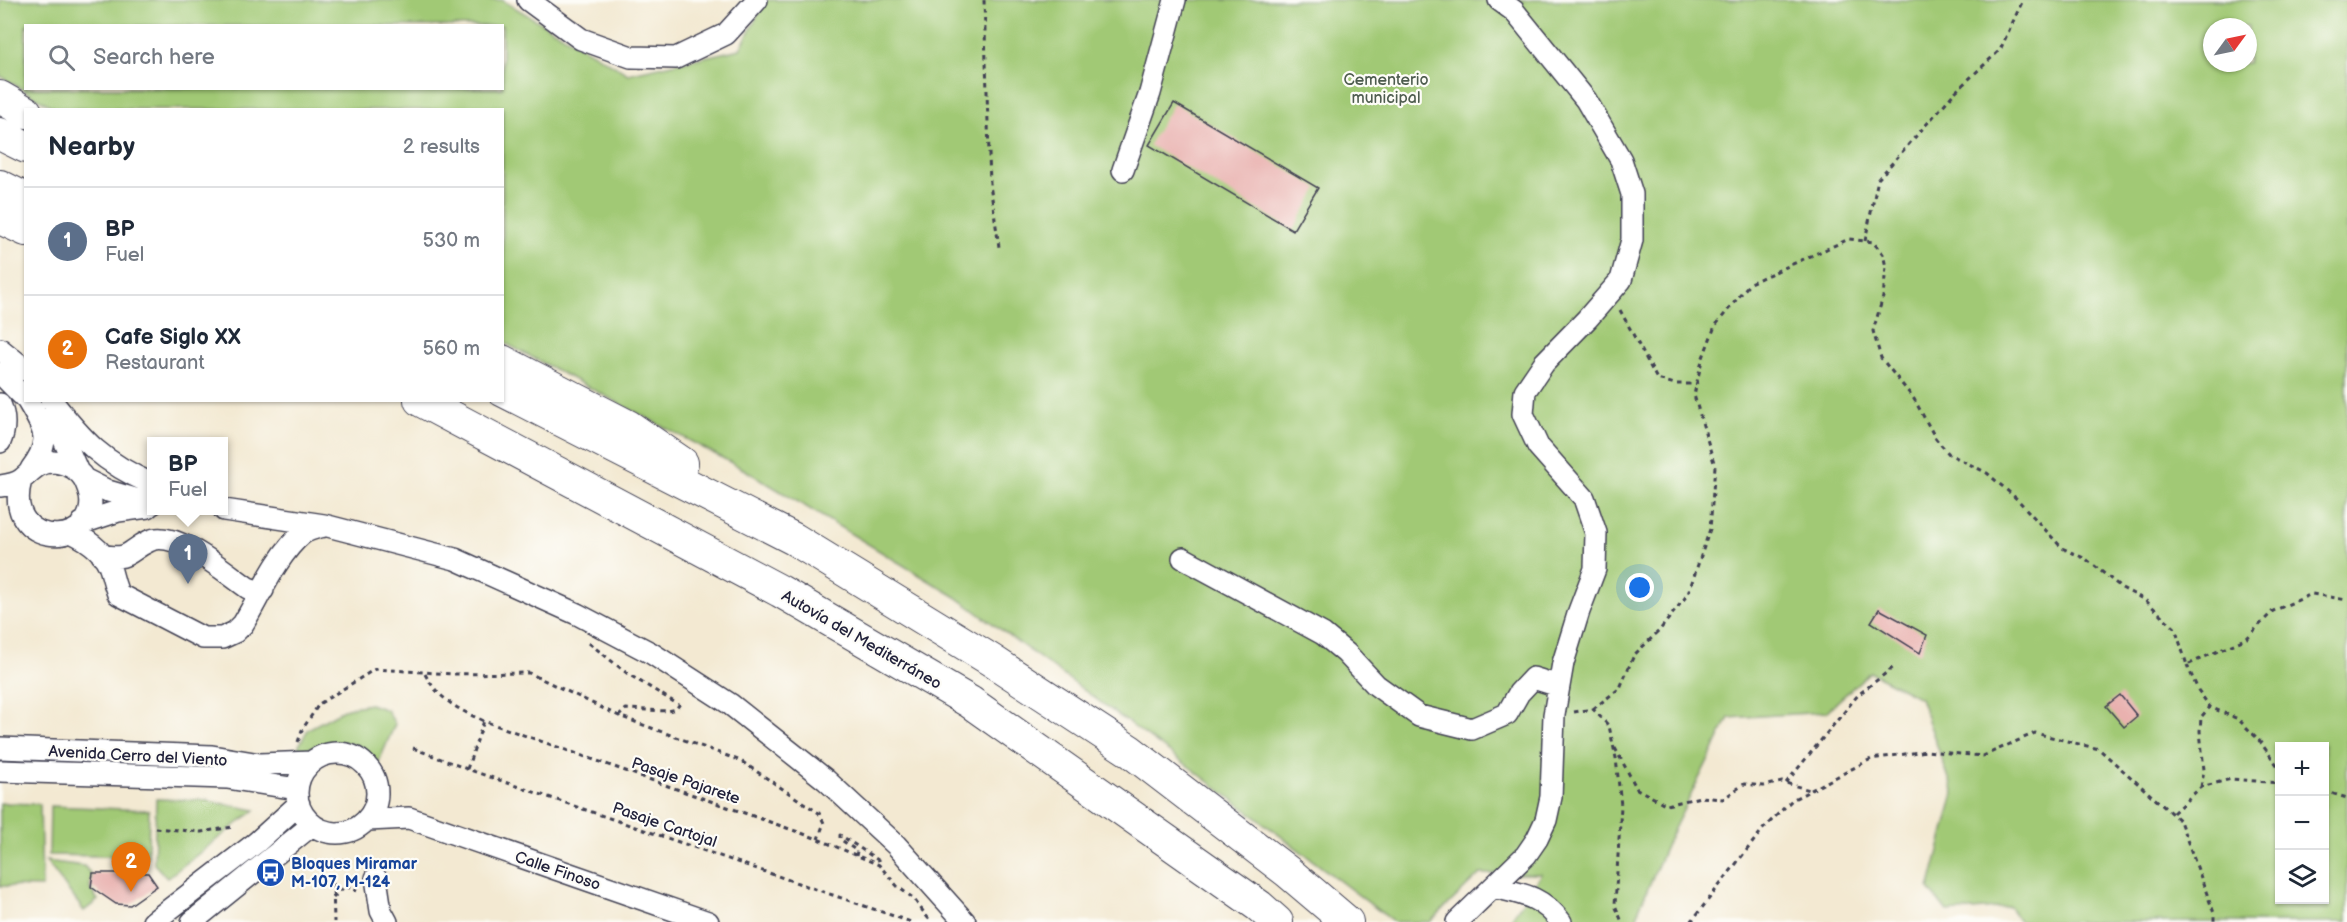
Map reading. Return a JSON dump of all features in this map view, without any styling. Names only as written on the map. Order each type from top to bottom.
[{"type":"highway","points":[[0,97],[24,111]]},
{"type":"highway","points":[[0,134],[24,146]]},
{"type":"highway","points":[[0,186],[24,198]]},
{"type":"highway","points":[[0,218],[24,229]]},
{"type":"highway","points":[[504,362],[627,426],[794,539],[991,660],[1130,751],[1288,872],[1347,922]]},
{"type":"highway","points":[[504,391],[794,539]]},
{"type":"highway","points":[[413,402],[449,415]]},
{"type":"highway","name":"Autovía del Mediterráneo","points":[[424,402],[780,591],[970,702],[1259,906],[1277,922]]},
{"type":"street","points":[[528,0],[581,39],[630,57],[676,58],[726,33],[757,0]]},
{"type":"street","points":[[1123,170],[1150,93],[1174,0]]},
{"type":"street","points":[[1457,922],[1526,855],[1546,820],[1551,797],[1554,715],[1563,663],[1595,569],[1596,533],[1584,498],[1538,446],[1523,414],[1525,391],[1544,363],[1621,280],[1632,240],[1632,194],[1621,160],[1586,100],[1514,12],[1499,0]]},
{"type":"street","points":[[0,349],[24,368]]},
{"type":"street","points":[[0,373],[24,398]]},
{"type":"street","points":[[27,402],[40,422],[45,442],[42,455],[26,475],[16,500],[22,519],[29,527],[49,536],[118,511],[147,506]]},
{"type":"street","points":[[47,402],[90,499],[88,512],[76,527]]},
{"type":"street","points":[[53,402],[92,448],[116,466],[147,482]]},
{"type":"street","points":[[0,404],[4,420],[0,442]]},
{"type":"street","points":[[0,486],[51,462],[61,463],[108,491],[147,503]]},
{"type":"street","points":[[0,509],[22,519]]},
{"type":"street","points":[[228,511],[324,525],[455,559],[577,614],[651,653],[730,704],[826,780],[896,845],[966,922]]},
{"type":"street","points":[[271,516],[283,532],[287,542],[285,553]]},
{"type":"street","points":[[76,527],[102,555],[111,569],[113,584],[118,594],[203,638],[222,638],[235,632],[243,624],[285,553],[304,533],[324,525]]},
{"type":"street","points":[[102,555],[118,558],[128,556],[149,541],[159,538],[175,540],[248,588],[256,591],[263,590]]},
{"type":"street","points":[[1183,558],[1323,634],[1346,653],[1376,685],[1419,716],[1472,729],[1507,714],[1519,693],[1533,678],[1559,686]]},
{"type":"street","name":"Avenida Cerro del Viento","points":[[0,748],[212,756],[260,764],[303,757]]},
{"type":"street","points":[[334,753],[357,758],[367,765],[374,775],[377,787],[375,809],[368,820],[358,827],[341,833],[323,831],[312,825],[304,815],[298,796],[303,757],[334,753]]},
{"type":"street","name":"Avenida Cerro del Viento","points":[[0,771],[227,778],[298,796]]},
{"type":"street","name":"Calle Finoso","points":[[377,787],[409,819]]},
{"type":"street","points":[[153,922],[257,842],[298,796]]},
{"type":"street","name":"Calle Finoso","points":[[368,820],[409,819],[708,922]]},
{"type":"street","points":[[192,922],[312,825]]},
{"type":"street","points":[[376,878],[381,911],[387,922]]},
{"type":"street","points":[[1493,887],[1527,895],[1541,902],[1561,922]]},
{"type":"path","points":[[984,0],[990,184],[999,247]]},
{"type":"path","points":[[1865,241],[1878,178],[1956,91],[2000,50],[2023,0]]},
{"type":"path","points":[[1554,715],[1593,709],[1620,688],[1634,655],[1659,631],[1688,594],[1710,529],[1715,466],[1694,395],[1702,360],[1715,326],[1750,283],[1849,239],[1873,242],[1883,254],[1886,267],[1883,297],[1873,331],[1881,358],[1914,399],[1936,439],[1949,454],[1987,473],[2017,499],[2062,548],[2086,559],[2122,588],[2145,600],[2175,628],[2198,690],[2210,707],[2238,719],[2258,739],[2275,762]]},
{"type":"path","points":[[1611,292],[1657,379],[1675,384],[1696,384]]},
{"type":"path","points":[[2187,665],[2247,638],[2273,611],[2312,594],[2347,600]]},
{"type":"path","points":[[577,614],[581,633],[592,647],[628,674],[679,705],[676,709],[668,711],[626,709],[619,716]]},
{"type":"path","points":[[1786,783],[1858,695],[1895,666]]},
{"type":"path","points":[[303,757],[302,730],[319,704],[375,669],[425,674],[529,673],[619,716],[741,761],[819,813],[825,823],[818,839]]},
{"type":"path","name":"Pasaje Pajarete","points":[[425,674],[432,688],[456,708],[484,721],[818,839],[879,865],[898,887],[913,898],[932,922]]},
{"type":"path","points":[[2201,787],[2204,770],[2201,717],[2210,707]]},
{"type":"path","points":[[1593,709],[1609,726],[1613,745],[1621,806],[1615,905],[1622,922]]},
{"type":"path","points":[[467,769],[484,721]]},
{"type":"path","points":[[1691,922],[1762,829],[1792,800],[1871,759],[1926,751],[1983,756],[2035,733],[2099,749],[2180,821],[2214,913],[2214,922]]},
{"type":"path","points":[[1613,745],[1637,789],[1667,805],[1700,797],[1723,799],[1744,784],[1764,786],[1782,782],[1811,790]]},
{"type":"path","name":"Pasaje Cartojal","points":[[413,748],[467,769],[910,922]]},
{"type":"path","points":[[2173,814],[2201,787],[2231,779],[2275,783]]},
{"type":"path","points":[[2329,792],[2347,798]]},
{"type":"path","points":[[155,828],[201,831],[233,827]]},
{"type":"path","points":[[856,856],[857,851],[840,839],[840,835],[878,860],[896,845]]},
{"type":"path","points":[[333,883],[334,922]]},
{"type":"green space","name":"Cementerio municipal","points":[[0,0],[502,0],[628,74],[740,49],[766,0],[2347,0],[2347,922],[2020,922],[2010,907],[1947,912],[1929,889],[1954,793],[1920,698],[1870,672],[1826,712],[1729,718],[1670,837],[1639,909],[1636,922],[1509,922],[1541,874],[1480,874],[1430,922],[1394,922],[1192,769],[956,597],[745,470],[504,343],[504,108],[54,108],[0,76]]},
{"type":"green space","points":[[370,704],[387,710],[395,724],[378,764],[365,750],[348,743],[330,743],[295,753],[308,729],[347,708]]},
{"type":"green space","points":[[156,799],[204,800],[255,810],[167,878],[154,864]]},
{"type":"green space","points":[[0,803],[40,804],[42,887],[0,886]]},
{"type":"green space","points":[[50,806],[149,810],[148,857],[49,855]]},
{"type":"green space","points":[[46,861],[84,866],[91,874],[90,889],[98,900],[84,911]]},
{"type":"building","points":[[1174,103],[1318,188],[1293,230],[1149,145]]},
{"type":"building","points":[[1879,609],[1927,635],[1920,653],[1871,622]]},
{"type":"building","points":[[2120,695],[2137,716],[2124,727],[2106,706]]},
{"type":"building","points":[[93,873],[148,873],[157,886],[130,905],[116,904],[91,887]]},
{"type":"place","name":"BP","points":[[188,584]]},
{"type":"place","name":"Bloques Miramar M-107, M-124","points":[[270,872]]},
{"type":"place","name":"Cafe Siglo XX","points":[[131,892]]}]
